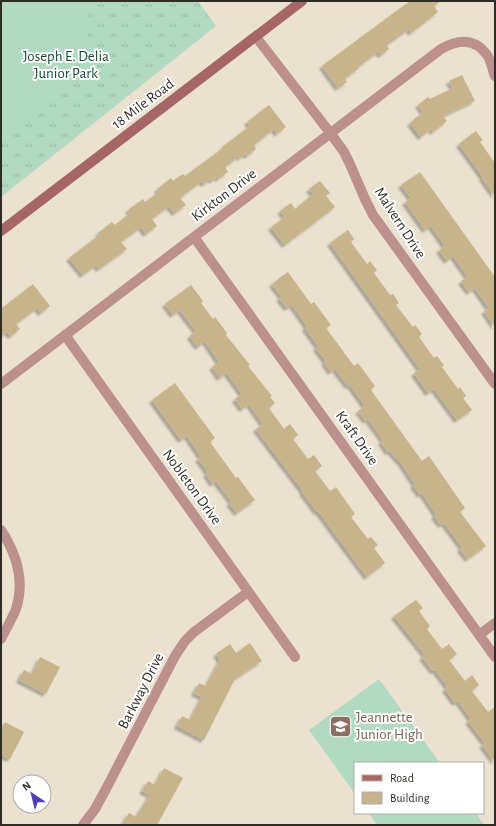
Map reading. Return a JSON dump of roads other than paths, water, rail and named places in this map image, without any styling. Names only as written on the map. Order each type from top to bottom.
[{"type":"main road","name":"18 Mile Road","points":[[1,231],[302,1]]},
{"type":"street","name":"Malvern Drive","points":[[256,37],[331,134],[349,162],[373,215],[495,384]]},
{"type":"street","name":"Kirkton Drive","points":[[1,384],[441,49],[459,41],[470,42],[480,48],[487,55],[495,76]]},
{"type":"street","name":"Kraft Drive","points":[[194,236],[495,657]]},
{"type":"street","name":"Nobleton Drive","points":[[65,335],[295,657]]},
{"type":"street","points":[[1,530],[12,549],[17,563],[20,589],[16,608],[1,639]]},
{"type":"street","name":"Barkway Drive","points":[[83,825],[106,790],[175,656],[185,641],[202,624],[248,592]]},
{"type":"street","points":[[479,635],[495,623]]},
{"type":"place","name":"Jeannette Junior High","points":[[340,726]]},
{"type":"park label","name":"Joseph E. Delia Junior Park","points":[[66,64]]}]
